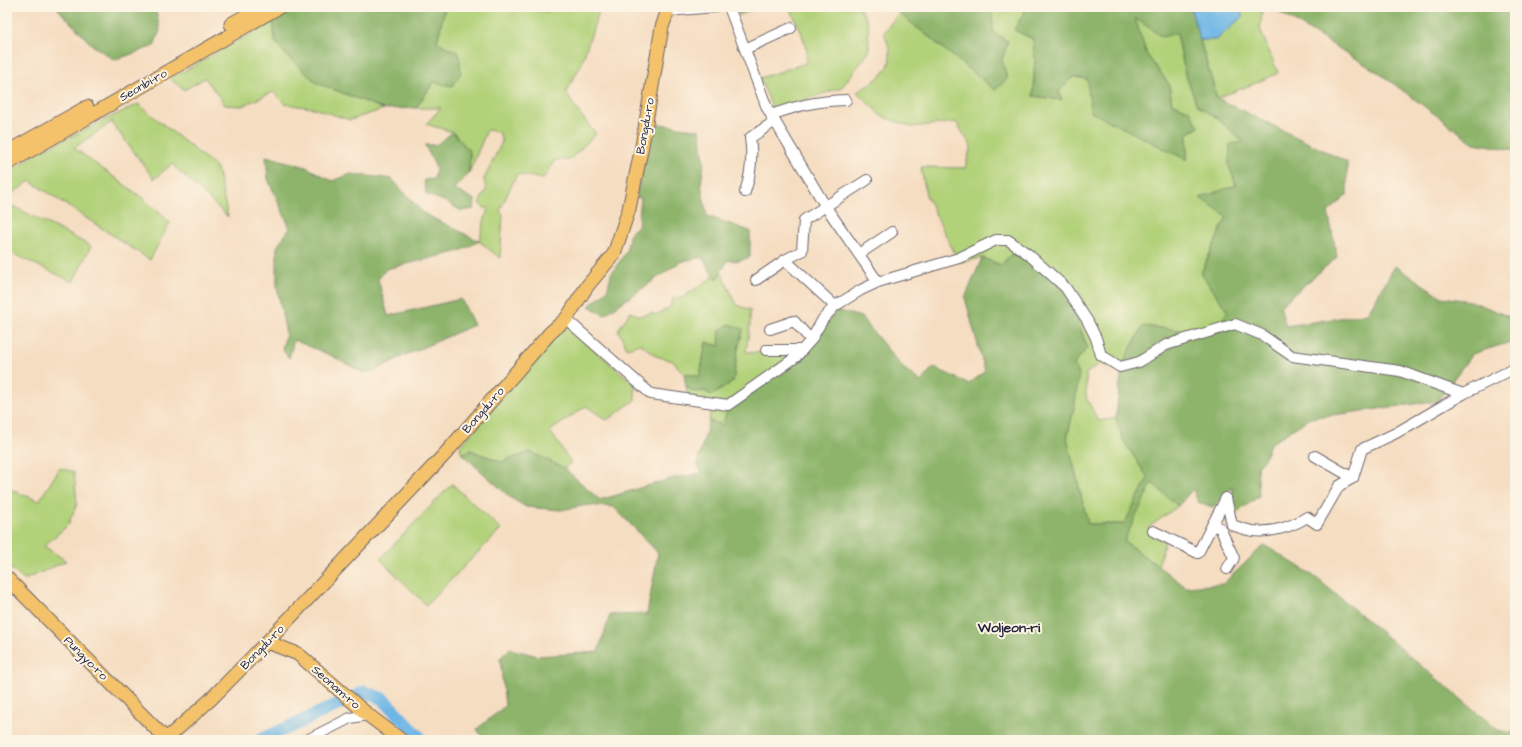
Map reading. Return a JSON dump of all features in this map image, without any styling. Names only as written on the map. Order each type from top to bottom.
[{"type":"main road","name":"Seonbi-ro","points":[[7,152],[261,7]]},
{"type":"main road","name":"Seonbi-ro","points":[[7,164],[279,7]]},
{"type":"main road","name":"Bongdu-ro","points":[[164,740],[210,700],[268,642],[445,454],[550,333],[566,319],[588,285],[614,254],[627,215],[642,146],[662,27],[668,9]]},
{"type":"main road","name":"Pungyo-ro","points":[[7,578],[164,740]]},
{"type":"main road","name":"Seonam-ro","points":[[268,642],[298,654],[365,713],[401,740]]},
{"type":"street","points":[[668,9],[715,7]]},
{"type":"street","points":[[729,7],[767,108],[826,207],[878,282]]},
{"type":"street","points":[[745,49],[791,28]]},
{"type":"street","points":[[744,192],[748,183],[752,156],[750,138],[773,118],[796,106],[822,101],[846,100]]},
{"type":"street","points":[[756,280],[785,260],[802,251],[804,220],[867,180]]},
{"type":"street","points":[[858,254],[892,232]]},
{"type":"street","points":[[566,319],[650,394],[728,405],[796,357],[811,340],[823,320],[835,306],[861,290],[878,282],[959,258],[996,240],[1008,240],[1028,254],[1065,287],[1087,320],[1096,338],[1101,355],[1120,368],[1139,362],[1166,345],[1235,324],[1262,335],[1292,356],[1400,371],[1463,394]]},
{"type":"street","points":[[785,260],[835,306]]},
{"type":"street","points":[[770,329],[794,321],[811,340]]},
{"type":"street","points":[[766,350],[802,350]]},
{"type":"street","points":[[1153,531],[1198,553],[1226,498],[1232,525],[1252,531],[1266,531],[1288,527],[1307,517],[1317,524],[1339,486],[1353,478],[1362,449],[1396,433],[1463,394],[1515,368]]},
{"type":"street","points":[[1315,456],[1353,478]]},
{"type":"street","points":[[1212,525],[1220,528],[1234,558],[1227,569]]},
{"type":"street","points":[[307,740],[350,718],[365,713]]},
{"type":"green space","points":[[56,7],[155,7],[160,30],[154,46],[115,60],[92,45]]},
{"type":"green space","points":[[290,7],[445,7],[437,42],[459,53],[461,73],[452,86],[433,82],[416,108],[384,109],[317,83],[289,58],[275,41],[273,21]]},
{"type":"green space","points":[[445,7],[513,7],[547,12],[550,7],[588,7],[599,11],[581,65],[566,92],[574,106],[596,134],[569,160],[555,160],[543,179],[517,174],[500,210],[503,216],[500,258],[479,241],[488,208],[484,208],[479,203],[486,190],[484,179],[502,142],[499,132],[487,130],[469,173],[470,152],[453,132],[426,124],[441,108],[416,108],[434,82],[459,53],[437,42]]},
{"type":"green space","points":[[736,7],[759,7],[739,15]]},
{"type":"green space","points":[[789,7],[859,7],[868,22],[869,52],[841,88],[773,110],[760,78],[806,63],[807,51],[801,31]]},
{"type":"green space","points":[[895,7],[992,7],[993,32],[1008,41],[1002,60],[1007,79],[995,90],[899,13]]},
{"type":"green space","points":[[992,7],[1024,7],[1025,11],[1014,30],[1033,39],[1035,53],[1033,96],[1062,100],[1059,91],[1073,77],[1088,79],[1187,160],[1187,134],[1199,127],[1190,111],[1172,103],[1169,84],[1147,55],[1134,18],[1177,33],[1185,73],[1197,105],[1214,116],[1245,142],[1229,165],[1236,185],[1227,216],[1201,273],[1228,312],[1207,333],[1124,360],[1122,372],[1101,363],[1086,373],[1086,397],[1098,421],[1116,418],[1123,440],[1152,482],[1178,506],[1148,528],[1165,541],[1158,566],[1124,541],[1124,524],[1088,524],[1067,438],[1075,403],[1074,364],[1087,347],[1065,282],[1001,265],[982,258],[959,262],[926,195],[921,167],[965,168],[971,146],[956,122],[911,127],[881,116],[857,92],[876,80],[885,72],[890,59],[890,51],[884,32],[899,13],[995,90],[1007,79],[1002,60],[1008,41],[993,33]]},
{"type":"green space","points":[[1024,7],[1189,7],[1217,98],[1347,162],[1347,195],[1328,212],[1337,257],[1280,306],[1286,326],[1367,314],[1395,266],[1442,297],[1471,301],[1515,319],[1514,341],[1472,354],[1437,401],[1310,418],[1270,444],[1264,459],[1257,467],[1259,496],[1234,515],[1232,487],[1213,507],[1198,502],[1193,489],[1178,506],[1152,483],[1124,541],[1186,587],[1223,584],[1264,545],[1314,576],[1498,730],[1515,733],[1515,740],[484,740],[477,729],[505,706],[500,658],[510,649],[538,656],[598,652],[610,615],[647,614],[658,553],[614,507],[587,505],[561,510],[526,507],[511,498],[462,454],[470,450],[501,462],[530,452],[564,468],[600,500],[670,479],[702,473],[697,464],[709,421],[723,425],[727,408],[810,346],[836,310],[861,317],[903,368],[921,382],[933,367],[969,384],[985,371],[965,298],[982,258],[1001,265],[1013,252],[1064,274],[1065,282],[1087,348],[1074,364],[1079,374],[1075,403],[1067,438],[1088,524],[1124,524],[1148,478],[1123,440],[1116,418],[1124,361],[1143,326],[1207,333],[1228,312],[1201,273],[1227,216],[1200,198],[1236,185],[1229,165],[1230,144],[1244,142],[1214,116],[1197,105],[1185,73],[1177,33],[1162,37],[1135,18],[1147,55],[1169,84],[1172,103],[1190,111],[1199,127],[1187,134],[1187,160],[1091,112],[1087,79],[1073,77],[1059,91],[1062,100],[1033,96],[1035,61],[1033,39],[1014,30],[1025,11]]},
{"type":"green space","points":[[1241,7],[1263,7],[1260,29],[1278,73],[1217,98],[1200,40],[1216,40],[1242,17]]},
{"type":"green space","points":[[1271,7],[1515,7],[1515,150],[1474,143],[1379,73]]},
{"type":"green space","points":[[273,21],[275,41],[289,58],[317,83],[384,109],[350,120],[313,108],[285,104],[273,92],[242,106],[225,105],[205,78],[184,90],[170,79]]},
{"type":"green space","points":[[138,104],[217,168],[228,217],[172,164],[154,179],[112,123],[113,121],[74,148],[140,196],[170,222],[150,260],[30,181],[7,197],[7,173],[39,152]]},
{"type":"green space","points":[[652,123],[700,130],[704,162],[701,184],[707,216],[750,231],[750,257],[739,261],[728,260],[716,280],[702,257],[680,262],[604,315],[589,306],[607,291],[611,274],[626,252],[630,233],[638,226],[641,198],[636,197]]},
{"type":"green space","points":[[453,132],[470,152],[468,173],[463,181],[453,189],[475,200],[474,209],[462,211],[444,201],[426,194],[424,180],[434,179],[436,168],[425,145],[436,145]]},
{"type":"green space","points":[[266,156],[306,167],[332,181],[351,174],[392,179],[423,213],[479,241],[460,251],[386,269],[378,279],[388,316],[461,299],[474,325],[399,358],[374,371],[363,373],[330,355],[294,340],[289,358],[282,349],[286,334],[277,287],[277,247],[290,228],[268,179]]},
{"type":"green space","points":[[7,203],[91,246],[73,282],[7,251]]},
{"type":"green space","points":[[721,272],[737,305],[750,310],[750,326],[746,352],[794,355],[723,425],[709,421],[711,408],[689,401],[686,386],[694,392],[704,391],[712,395],[733,382],[737,353],[743,329],[719,346],[706,342],[700,376],[684,374],[673,361],[656,356],[641,344],[627,348],[618,330],[630,312],[640,316],[652,313],[656,315],[670,307],[673,298],[682,298],[714,276],[717,280]]},
{"type":"green space","points":[[729,324],[743,329],[737,353],[733,382],[712,395],[704,391],[694,392],[686,386],[684,374],[700,376],[706,342],[719,346],[720,330]]},
{"type":"green space","points":[[566,325],[635,385],[635,400],[607,420],[586,406],[550,431],[571,463],[564,468],[530,452],[501,462],[470,450],[462,454],[460,447]]},
{"type":"green space","points":[[60,468],[74,472],[77,504],[68,525],[44,546],[66,561],[24,580],[7,566],[7,488],[39,501]]},
{"type":"green space","points":[[452,484],[501,529],[426,605],[380,559]]},
{"type":"water","points":[[1189,7],[1241,7],[1242,17],[1216,40],[1200,40]]},
{"type":"waterway","points":[[261,740],[365,692],[383,699],[422,740]]},
{"type":"district","name":"Woljeon-ri","points":[[1009,627]]}]
